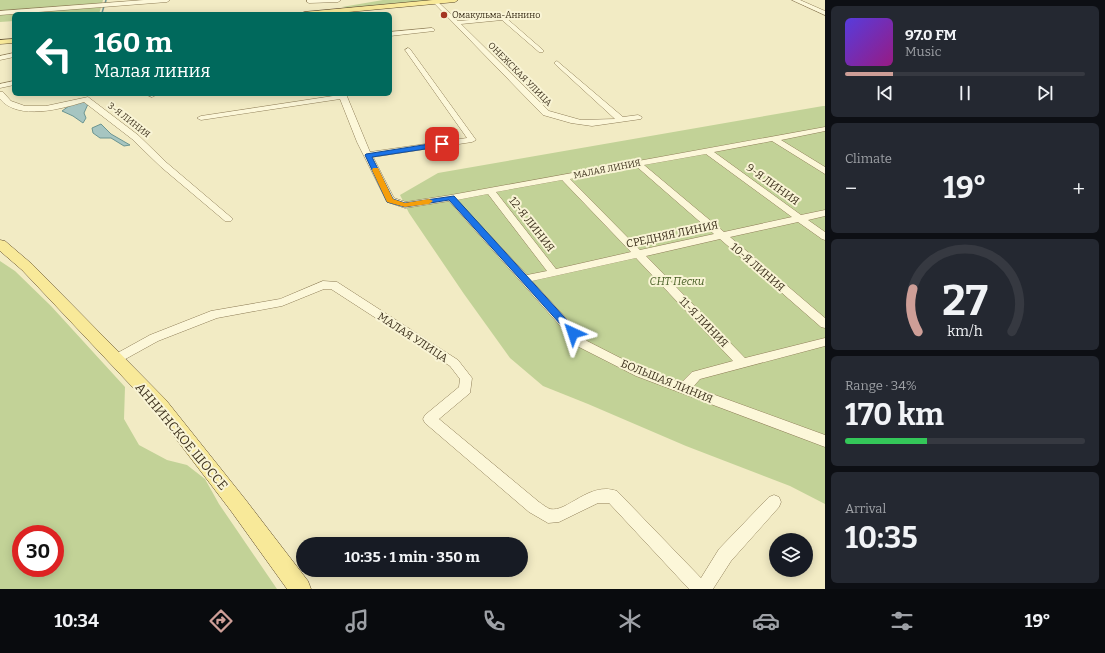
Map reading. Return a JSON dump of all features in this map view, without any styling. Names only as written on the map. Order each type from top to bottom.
[{"type":"main road","points":[[326,12],[455,0]]},
{"type":"main road","points":[[0,42],[12,40]]},
{"type":"main road","name":"АННИНСКОЕ ШОССЕ","points":[[0,244],[27,267],[165,411],[238,505],[300,589]]},
{"type":"street","points":[[0,13],[43,7],[167,0]]},
{"type":"street","points":[[314,12],[309,1],[338,0]]},
{"type":"street","points":[[795,0],[825,13]]},
{"type":"street","name":"ОНЕЖСКАЯ УЛИЦА","points":[[436,2],[546,113],[559,119],[580,124],[593,124],[638,117]]},
{"type":"street","points":[[457,23],[503,18],[541,51]]},
{"type":"street","points":[[392,34],[432,30]]},
{"type":"street","points":[[343,96],[368,155],[472,140],[408,50]]},
{"type":"street","points":[[0,58],[12,55]]},
{"type":"street","points":[[557,63],[620,120]]},
{"type":"street","points":[[0,86],[12,83]]},
{"type":"street","name":"3-Я ЛИНИЯ","points":[[0,94],[8,103],[16,108],[44,108],[60,106],[85,99],[135,137],[154,154],[164,166],[228,219]]},
{"type":"street","points":[[201,118],[337,96]]},
{"type":"street","name":"МАЛАЯ ЛИНИЯ","points":[[368,155],[390,200],[405,205],[490,191],[825,129]]},
{"type":"street","points":[[773,138],[825,171]]},
{"type":"street","name":"9-Я ЛИНИЯ","points":[[706,150],[825,237]]},
{"type":"street","name":"10-Я ЛИНИЯ","points":[[637,163],[825,324]]},
{"type":"street","name":"11-Я ЛИНИЯ","points":[[564,177],[743,363]]},
{"type":"street","name":"12-Я ЛИНИЯ","points":[[490,191],[554,273]]},
{"type":"street","name":"БОЛЬШАЯ ЛИНИЯ","points":[[451,198],[583,344],[640,373],[825,441]]},
{"type":"street","name":"СРЕДНЯЯ ЛИНИЯ","points":[[524,279],[825,213]]},
{"type":"street","name":"МАЛАЯ УЛИЦА","points":[[116,359],[154,338],[215,314],[282,302],[324,285],[333,285],[454,363],[466,378],[465,389],[430,419],[534,507],[548,516],[560,515],[597,496],[612,496],[700,589]]},
{"type":"street","points":[[683,389],[696,375],[823,344]]},
{"type":"street","points":[[704,589],[724,555],[774,502]]},
{"type":"green space","points":[[0,0],[103,0],[100,12],[12,12],[12,21],[0,22]]},
{"type":"green space","points":[[383,0],[434,0],[347,8],[342,7]]},
{"type":"green space","name":"СНТ Пески","points":[[825,106],[825,504],[790,486],[686,446],[543,386],[510,358],[409,213],[400,195],[438,173]]},
{"type":"green space","points":[[0,261],[15,271],[51,306],[125,387],[124,419],[139,445],[167,460],[187,465],[205,479],[219,504],[277,589],[0,589]]},
{"type":"water","points":[[83,101],[88,104],[84,113],[86,118],[83,123],[62,111],[69,106]]},
{"type":"water","points":[[101,124],[111,134],[130,145],[124,146],[111,138],[100,138],[93,133],[92,128]]},
{"type":"waterway","points":[[105,4],[106,0]]},
{"type":"waterway","points":[[102,12],[104,6]]},
{"type":"slow traffic","points":[[375,170],[390,200],[405,205],[429,201]]},
{"type":"place","name":"Омакульма-Аннино","points":[[444,15]]},
{"type":"route","points":[[442,144],[368,155],[390,200],[405,205],[451,198],[573,333]]}]
